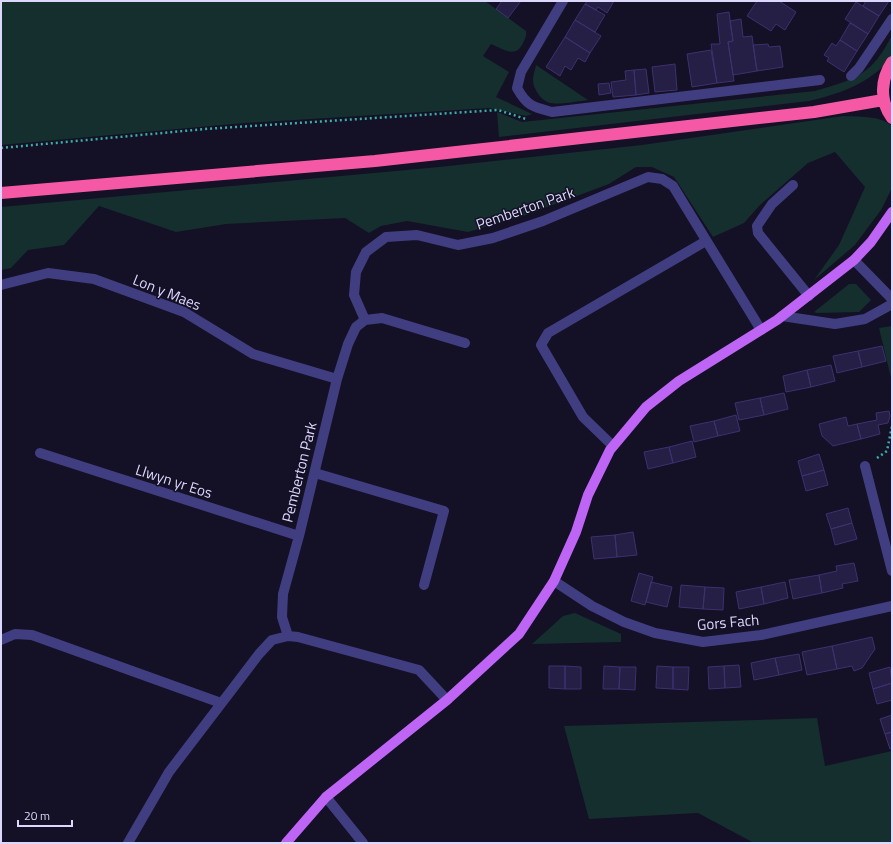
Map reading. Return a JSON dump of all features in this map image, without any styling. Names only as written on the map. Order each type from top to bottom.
[{"type":"highway","points":[[892,62],[885,72],[882,86],[883,100],[892,118]]},
{"type":"highway","points":[[1,193],[375,161],[814,112],[883,100]]},
{"type":"main road","points":[[286,843],[326,797],[447,700],[519,634],[554,581],[576,532],[588,495],[613,446],[646,407],[674,385],[761,330],[809,296],[854,260],[871,242],[892,212]]},
{"type":"street","points":[[563,1],[521,72],[517,88],[525,102],[538,108],[552,112],[820,80]]},
{"type":"street","points":[[851,76],[859,68],[892,19]]},
{"type":"street","name":"Pemberton Park","points":[[288,636],[282,617],[283,594],[348,344],[356,327],[365,320],[354,295],[356,272],[366,252],[386,237],[417,235],[458,246],[493,238],[543,221],[648,177],[662,179],[673,186],[761,330]]},
{"type":"street","points":[[793,185],[772,204],[757,226],[758,233],[809,296]]},
{"type":"street","points":[[613,446],[583,417],[541,345],[548,333],[706,241]]},
{"type":"street","points":[[854,260],[892,299]]},
{"type":"street","name":"Lon y Maes","points":[[1,285],[48,273],[94,279],[184,312],[253,354],[338,379]]},
{"type":"street","points":[[782,316],[835,324],[866,319],[892,304]]},
{"type":"street","points":[[365,320],[382,318],[465,343]]},
{"type":"street","name":"Llwyn yr Eos","points":[[40,453],[299,536]]},
{"type":"street","points":[[865,466],[892,571]]},
{"type":"street","points":[[315,473],[444,511],[424,585]]},
{"type":"street","name":"Gors Fach","points":[[554,581],[592,606],[624,622],[655,633],[703,642],[761,635],[892,606]]},
{"type":"street","points":[[1,640],[15,634],[32,635],[221,703]]},
{"type":"street","points":[[128,843],[169,772],[221,703],[272,640],[288,636],[298,636],[420,670],[447,700]]},
{"type":"street","points":[[326,797],[363,843]]},
{"type":"path","points":[[1,148],[205,129],[498,110],[526,119],[533,119]]},
{"type":"path","points":[[865,466],[887,451],[892,426]]},
{"type":"green space","points":[[1,1],[485,1],[526,31],[526,37],[517,51],[513,52],[505,50],[491,44],[483,56],[509,72],[496,97],[532,114],[526,116],[489,108],[244,123],[1,145]]},
{"type":"green space","points":[[892,35],[892,58],[883,67],[864,81],[833,95],[809,101],[499,137],[497,112],[522,122],[815,91],[842,83],[861,74],[877,59]]},
{"type":"green space","points":[[536,65],[588,100],[560,104],[551,103],[541,98],[533,84],[533,76]]},
{"type":"green space","points":[[843,116],[875,118],[887,122],[892,126],[892,188],[881,210],[855,245],[814,280],[839,245],[865,187],[835,152],[808,163],[760,205],[744,223],[713,237],[674,177],[652,167],[636,167],[609,184],[526,215],[468,232],[407,221],[381,226],[369,233],[345,218],[226,224],[176,232],[99,206],[64,245],[28,250],[11,268],[1,270],[1,207],[439,167],[642,145]]},
{"type":"green space","points":[[849,284],[856,284],[871,300],[859,312],[814,312]]},
{"type":"green space","points":[[892,326],[892,382],[879,328]]},
{"type":"green space","points":[[575,613],[621,634],[621,642],[532,644],[563,616]]},
{"type":"green space","points":[[817,718],[825,766],[892,751],[892,843],[754,843],[698,813],[589,819],[564,726]]},
{"type":"building","points":[[502,1],[521,1],[508,18],[496,9]]},
{"type":"building","points":[[587,1],[614,1],[607,13],[598,7],[596,10],[585,4]]},
{"type":"building","points":[[757,1],[779,1],[796,12],[785,30],[776,24],[771,31],[747,16]]},
{"type":"building","points":[[866,1],[889,1],[879,16],[863,6]]},
{"type":"building","points":[[856,2],[879,16],[868,34],[845,19]]},
{"type":"building","points":[[585,4],[605,15],[595,32],[575,20]]},
{"type":"building","points":[[729,12],[733,41],[728,42],[734,81],[717,83],[711,44],[720,44],[717,14]]},
{"type":"building","points":[[741,19],[743,37],[752,36],[757,71],[733,75],[728,42],[733,41],[730,21]]},
{"type":"building","points":[[575,20],[601,36],[590,53],[565,37]]},
{"type":"building","points":[[850,23],[868,34],[857,51],[840,40]]},
{"type":"building","points":[[565,37],[590,53],[585,62],[578,58],[571,70],[565,66],[560,76],[546,67]]},
{"type":"building","points":[[840,40],[857,51],[844,72],[827,61],[829,58],[824,55],[832,43],[836,46]]},
{"type":"building","points":[[768,44],[769,47],[780,46],[783,67],[757,71],[753,45]]},
{"type":"building","points":[[711,50],[717,83],[692,87],[687,54]]},
{"type":"building","points":[[675,64],[677,90],[655,92],[652,67]]},
{"type":"building","points":[[646,69],[649,93],[636,95],[634,70]]},
{"type":"building","points":[[634,70],[636,95],[613,97],[611,82],[626,80],[625,71]]},
{"type":"building","points":[[609,83],[611,93],[599,95],[598,84]]},
{"type":"building","points":[[882,346],[886,361],[862,367],[858,351]]},
{"type":"building","points":[[858,351],[862,367],[837,373],[833,356]]},
{"type":"building","points":[[831,365],[835,381],[811,387],[807,370]]},
{"type":"building","points":[[807,370],[811,387],[786,392],[783,376]]},
{"type":"building","points":[[784,393],[788,409],[764,415],[760,398]]},
{"type":"building","points":[[760,398],[764,415],[739,420],[735,403]]},
{"type":"building","points":[[889,411],[890,416],[888,423],[878,425],[880,434],[861,439],[857,424],[877,420],[876,413]]},
{"type":"building","points":[[736,415],[740,431],[718,436],[714,421]]},
{"type":"building","points":[[846,417],[848,426],[857,424],[861,439],[833,446],[822,436],[819,424]]},
{"type":"building","points":[[714,421],[718,436],[694,442],[690,426]]},
{"type":"building","points":[[692,441],[696,457],[673,463],[669,447]]},
{"type":"building","points":[[669,447],[673,463],[648,469],[644,452]]},
{"type":"building","points":[[819,454],[824,470],[802,476],[798,461]]},
{"type":"building","points":[[824,470],[828,485],[806,491],[802,476]]},
{"type":"building","points":[[848,508],[852,523],[831,529],[826,514]]},
{"type":"building","points":[[852,523],[857,539],[835,545],[831,529]]},
{"type":"building","points":[[633,532],[637,555],[617,557],[615,535]]},
{"type":"building","points":[[615,535],[617,557],[594,559],[591,537]]},
{"type":"building","points":[[854,563],[858,581],[842,584],[843,588],[822,593],[819,575],[837,571],[836,566]]},
{"type":"building","points":[[639,573],[653,577],[645,605],[631,601]]},
{"type":"building","points":[[819,575],[822,593],[793,599],[789,580]]},
{"type":"building","points":[[651,582],[672,587],[667,607],[646,602]]},
{"type":"building","points":[[785,582],[788,598],[764,604],[761,587]]},
{"type":"building","points":[[681,585],[705,587],[703,609],[679,607]]},
{"type":"building","points":[[705,587],[724,588],[723,610],[703,609]]},
{"type":"building","points":[[761,587],[764,604],[739,609],[736,592]]},
{"type":"building","points":[[872,637],[875,649],[862,668],[854,671],[852,666],[837,669],[832,646]]},
{"type":"building","points":[[832,646],[837,669],[807,675],[802,652]]},
{"type":"building","points":[[799,654],[802,670],[779,675],[775,658]]},
{"type":"building","points":[[775,658],[779,675],[754,680],[751,663]]},
{"type":"building","points":[[739,665],[741,687],[725,688],[724,666]]},
{"type":"building","points":[[549,666],[565,666],[565,689],[549,688]]},
{"type":"building","points":[[565,666],[581,667],[581,689],[565,689]]},
{"type":"building","points":[[604,666],[620,667],[619,689],[603,689]]},
{"type":"building","points":[[657,666],[673,667],[673,689],[656,688]]},
{"type":"building","points":[[724,666],[725,688],[709,689],[708,667]]},
{"type":"building","points":[[620,667],[636,667],[635,690],[619,689]]},
{"type":"building","points":[[673,667],[689,667],[688,690],[673,689]]},
{"type":"building","points":[[890,667],[892,683],[873,689],[869,673]]},
{"type":"building","points":[[892,683],[892,700],[877,704],[873,689]]},
{"type":"building","points":[[892,715],[892,732],[885,734],[880,719]]},
{"type":"building","points":[[892,732],[892,748],[890,749],[885,734]]}]
